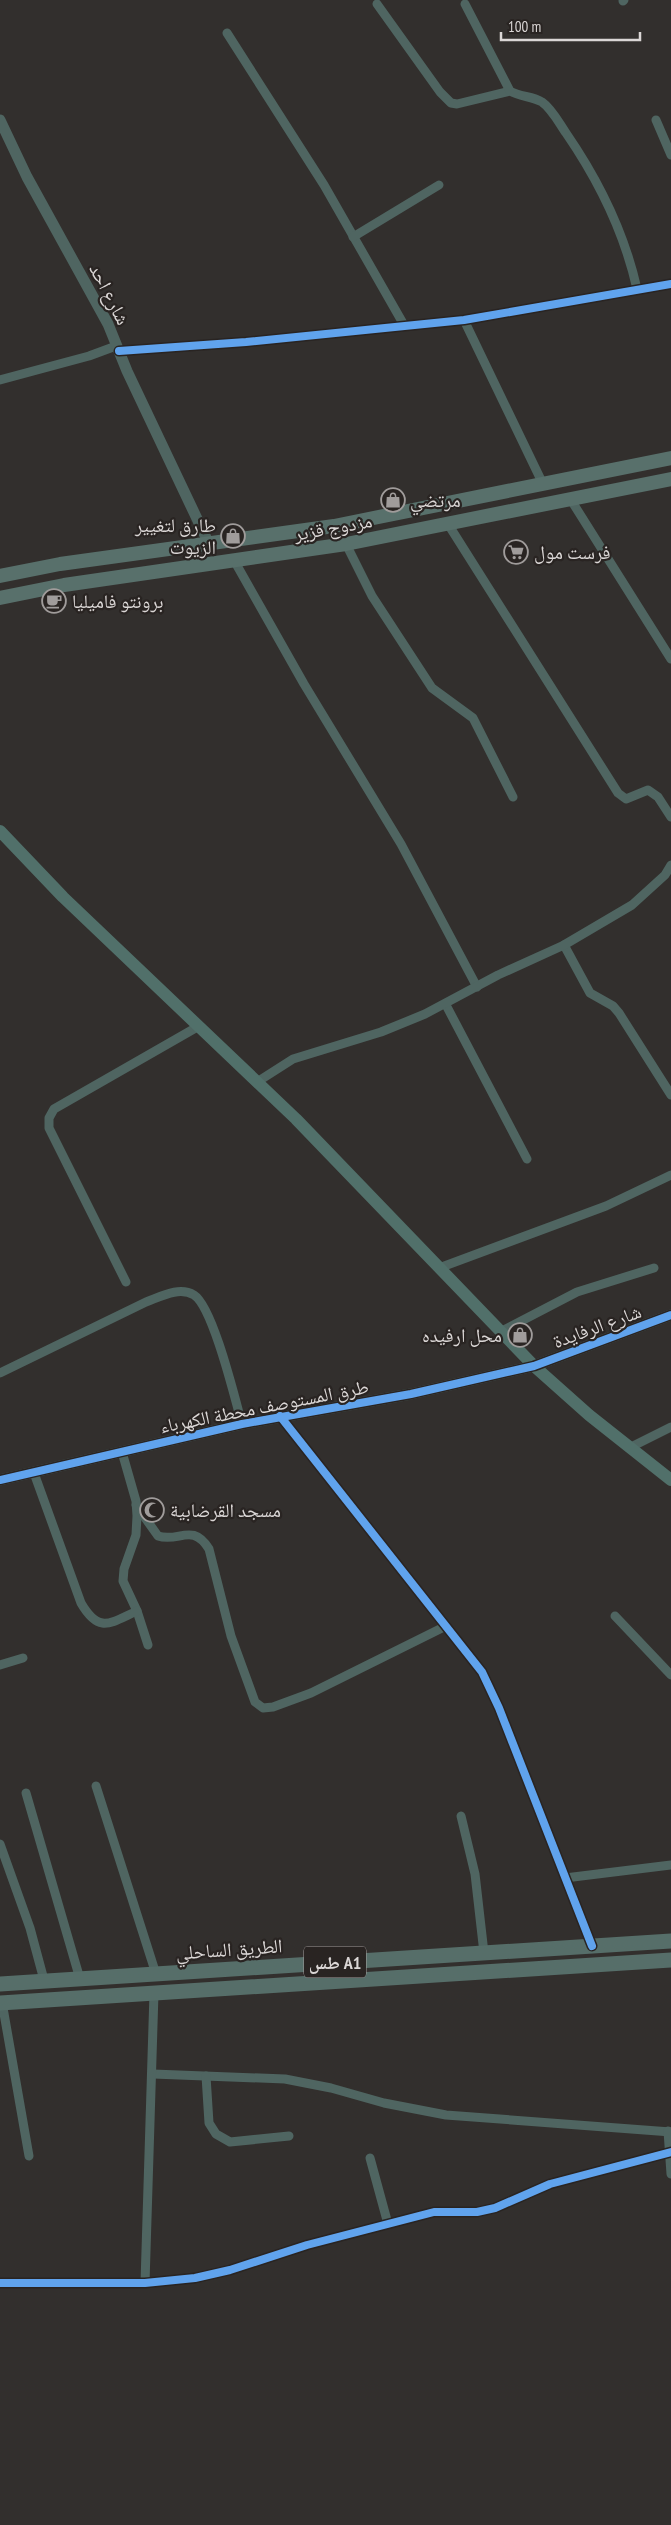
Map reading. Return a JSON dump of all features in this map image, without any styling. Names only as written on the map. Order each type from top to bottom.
[{"type":"highway","name":"الطريق الساحلي","points":[[0,1984],[671,1941]]},
{"type":"highway","name":"الطريق الساحلي","points":[[1,2002],[671,1960]]},
{"type":"main road","name":"مزدوج قزير","points":[[0,576],[60,564],[334,526],[542,482],[671,458]]},
{"type":"main road","name":"مزدوج قزير","points":[[0,598],[64,585],[235,562],[346,544],[671,479]]},
{"type":"main road","points":[[262,537],[266,557]]},
{"type":"main road","points":[[0,831],[63,897],[328,1151],[534,1366],[629,1448],[671,1480]]},
{"type":"street","points":[[377,4],[440,92],[451,103],[457,104],[510,91],[534,98],[548,108],[605,194],[632,268],[637,289]]},
{"type":"street","points":[[465,4],[510,91]]},
{"type":"street","points":[[228,33],[324,186],[404,325]]},
{"type":"street","name":"شارع احد","points":[[0,120],[27,177],[108,324],[209,544]]},
{"type":"street","points":[[656,120],[671,154]]},
{"type":"street","points":[[353,238],[439,185]]},
{"type":"street","points":[[0,380],[118,349],[246,342],[464,320],[671,284]]},
{"type":"street","points":[[464,320],[542,482]]},
{"type":"street","points":[[571,500],[671,659]]},
{"type":"street","points":[[448,524],[618,793],[626,799],[648,790],[653,792],[671,817]]},
{"type":"street","points":[[346,544],[372,596],[432,688],[473,718],[513,797]]},
{"type":"street","points":[[235,562],[304,684],[401,844],[476,986]]},
{"type":"street","points":[[257,1082],[294,1059],[381,1032],[446,1005],[476,986],[564,945],[632,905],[665,876],[671,865]]},
{"type":"street","points":[[564,945],[590,993],[613,1006],[619,1013],[671,1095]]},
{"type":"street","points":[[446,1005],[527,1159]]},
{"type":"street","points":[[126,1282],[49,1128],[49,1118],[54,1109],[199,1026]]},
{"type":"street","points":[[439,1268],[606,1206],[671,1175]]},
{"type":"street","points":[[500,1332],[577,1292],[654,1268]]},
{"type":"street","points":[[0,1374],[146,1302],[169,1293],[184,1292],[194,1295],[201,1303],[207,1315],[219,1346],[242,1424]]},
{"type":"street","name":"شارع الرفايدة","points":[[534,1366],[671,1316]]},
{"type":"street","name":"طرق المستوصف محطة الكهرباء","points":[[0,1480],[242,1424],[411,1394],[534,1366]]},
{"type":"street","points":[[280,1416],[472,1658],[491,1688],[592,1946]]},
{"type":"street","points":[[629,1448],[671,1427]]},
{"type":"street","points":[[122,1452],[136,1505],[136,1535],[124,1569],[123,1581],[137,1611],[148,1645]]},
{"type":"street","points":[[34,1473],[81,1603],[88,1616],[97,1623],[107,1624],[137,1611]]},
{"type":"street","points":[[136,1505],[158,1536],[166,1538],[187,1534],[196,1536],[206,1545],[230,1636],[255,1702],[264,1708],[274,1707],[311,1693],[446,1626]]},
{"type":"street","points":[[615,1616],[671,1675]]},
{"type":"street","points":[[0,1665],[23,1658]]},
{"type":"street","points":[[96,1786],[156,1974]]},
{"type":"street","points":[[26,1793],[80,1979]]},
{"type":"street","points":[[461,1816],[475,1874],[484,1953]]},
{"type":"street","points":[[0,1844],[30,1928],[44,1980]]},
{"type":"street","points":[[565,1878],[671,1865]]},
{"type":"street","points":[[145,2283],[153,2074],[154,1993]]},
{"type":"street","points":[[1,2002],[29,2156]]},
{"type":"street","points":[[153,2074],[268,2078],[310,2083],[384,2103],[446,2115],[669,2132],[671,2174]]},
{"type":"street","points":[[206,2076],[209,2123],[216,2134],[230,2142],[289,2136]]},
{"type":"street","points":[[0,2283],[145,2283],[195,2278],[230,2270],[307,2245],[434,2212],[477,2212],[495,2208],[550,2184],[669,2153]]},
{"type":"street","points":[[370,2158],[388,2224]]},
{"type":"cycle path","points":[[119,351],[246,342],[464,320],[671,284]]},
{"type":"cycle path","points":[[0,1480],[242,1424],[411,1394],[534,1366],[671,1315]]},
{"type":"cycle path","points":[[280,1416],[482,1672],[499,1708],[592,1946]]},
{"type":"cycle path","points":[[0,2283],[145,2283],[195,2278],[230,2270],[307,2245],[434,2212],[477,2212],[495,2208],[550,2184],[671,2152]]},
{"type":"place","name":"مرتضي","points":[[393,500]]},
{"type":"place","name":"طارق لتغيير الزيوت","points":[[233,536]]},
{"type":"place","name":"فرست مول","points":[[516,552]]},
{"type":"place","name":"برونتو فاميليا","points":[[54,601]]},
{"type":"place","name":"محل ارفيده","points":[[520,1335]]},
{"type":"place","name":"مسجد القرضابية","points":[[152,1510]]}]
